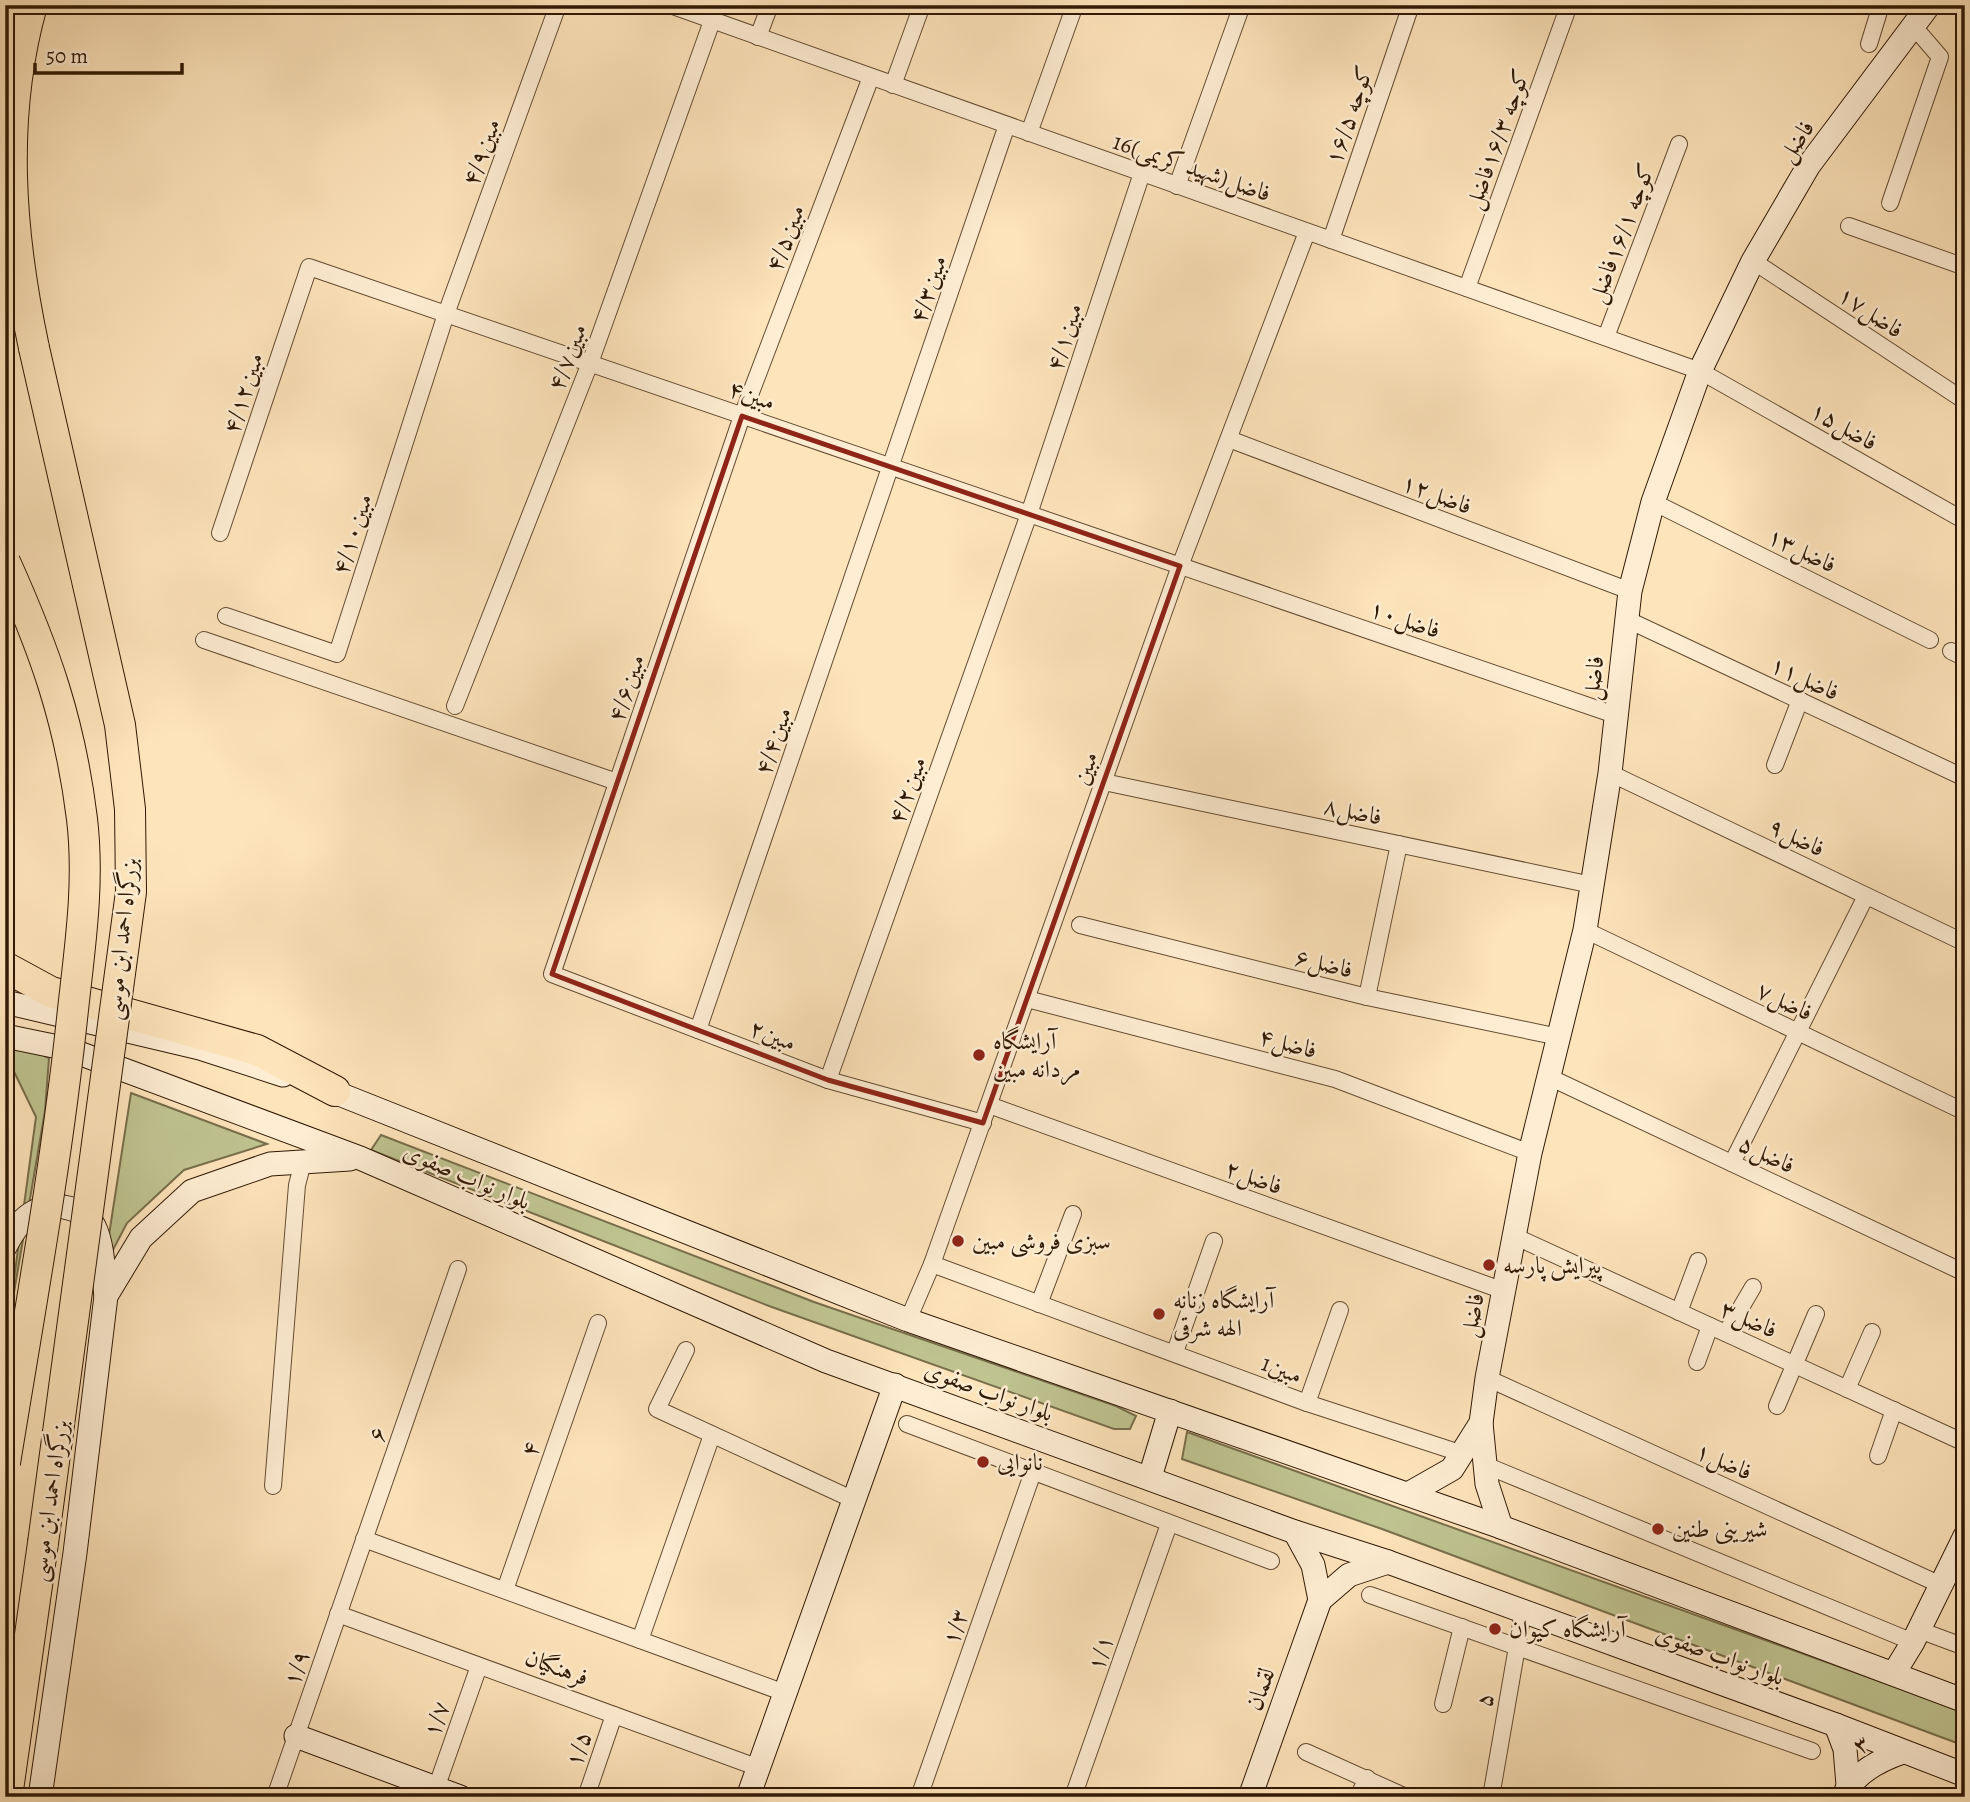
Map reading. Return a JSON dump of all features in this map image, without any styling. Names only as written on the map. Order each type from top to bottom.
[{"type":"highway","points":[[5,38],[19,5]]},
{"type":"highway","name":"بزرگراه احمد ابن موسی","points":[[7,1797],[131,892],[130,809],[120,725],[34,348],[12,225],[10,149],[15,86],[32,5]]},
{"type":"highway","name":"بزرگراه احمد ابن موسی","points":[[5,562],[41,643],[66,722],[82,821],[85,897],[64,1098],[5,1463]]},
{"type":"highway","points":[[5,967],[51,992],[257,1050],[335,1091]]},
{"type":"main road","name":"فاضل","points":[[1501,1527],[1487,1485],[1481,1423],[1487,1378],[1530,1153],[1585,930],[1610,773],[1630,591],[1653,502],[1700,370],[1753,261],[1809,165],[1929,5]]},
{"type":"main road","name":"بلوار نواب صفوی","points":[[5,1002],[200,1048],[335,1091],[908,1320],[1027,1364],[1501,1527],[1965,1701]]},
{"type":"main road","name":"بلوار نواب صفوی","points":[[5,1036],[68,1049],[360,1158],[826,1361],[1295,1532],[1388,1562],[1836,1725],[1965,1775]]},
{"type":"main road","points":[[106,1296],[141,1238],[192,1191],[270,1164],[360,1158]]},
{"type":"main road","points":[[5,1247],[15,1228],[37,1210],[58,1207],[82,1212],[93,1225],[99,1241],[106,1296],[75,1553],[40,1797]]},
{"type":"main road","points":[[748,1797],[895,1385]]},
{"type":"main road","points":[[1150,1477],[1170,1411]]},
{"type":"main road","name":"فاضل","points":[[1408,1494],[1452,1469],[1481,1423]]},
{"type":"main road","points":[[1295,1532],[1313,1565],[1320,1600]]},
{"type":"main road","points":[[1894,1673],[1916,1636],[1965,1536]]},
{"type":"main road","name":"لقمان","points":[[1250,1797],[1320,1600],[1349,1575],[1388,1562]]},
{"type":"main road","name":"۳","points":[[1836,1725],[1844,1749],[1845,1791]]},
{"type":"main road","points":[[296,1736],[434,1792],[460,1797]]},
{"type":"main road","name":"۳","points":[[1845,1791],[1880,1762],[1903,1752]]},
{"type":"street","name":"۴/۹مبین","points":[[446,314],[558,5]]},
{"type":"street","name":"16فاضل(شهید کریمی)","points":[[670,5],[1700,370]]},
{"type":"street","points":[[758,37],[770,5]]},
{"type":"street","points":[[893,85],[922,5]]},
{"type":"street","points":[[1029,133],[1075,5]]},
{"type":"street","points":[[1177,186],[1242,5]]},
{"type":"street","name":"کوچه ۱۶/۵","points":[[1331,240],[1411,5]]},
{"type":"street","name":"کوچه ۱۶/۳فاضل","points":[[1468,288],[1569,5]]},
{"type":"street","points":[[1869,44],[1881,5]]},
{"type":"street","name":"۴/۷مبین","points":[[455,706],[590,363],[712,21]]},
{"type":"street","points":[[1889,202],[1940,57],[1914,28]]},
{"type":"street","name":"۴/۵مبین","points":[[742,416],[871,77]]},
{"type":"street","name":"۴/۳مبین","points":[[892,467],[1007,125]]},
{"type":"street","name":"کوچه ۱۶/۱فاضل","points":[[1606,337],[1678,144]]},
{"type":"street","name":"۴/۱مبین","points":[[1029,514],[1142,173]]},
{"type":"street","points":[[1849,226],[1965,267]]},
{"type":"street","name":"مبین","points":[[908,1320],[932,1264],[983,1123],[1180,566],[1307,232]]},
{"type":"street","name":"۱۷فاضل","points":[[1753,261],[1965,401]]},
{"type":"street","name":"۴مبین","points":[[309,267],[1180,566]]},
{"type":"street","name":"۴/۱۲مبین","points":[[220,533],[309,267]]},
{"type":"street","name":"۴/۱۰مبین","points":[[226,616],[338,654],[446,314]]},
{"type":"street","name":"۱۵فاضل","points":[[1700,370],[1965,522]]},
{"type":"street","name":"۴/۶مبین","points":[[552,974],[742,416]]},
{"type":"street","name":"۱۲فاضل","points":[[1229,439],[1630,591]]},
{"type":"street","name":"۴/۴مبین","points":[[698,1030],[892,467]]},
{"type":"street","name":"۱۳فاضل","points":[[1653,502],[1930,640]]},
{"type":"street","name":"۴/۲مبین","points":[[828,1080],[1029,514]]},
{"type":"street","name":"۱۰فاضل","points":[[1180,566],[1615,715]]},
{"type":"street","name":"۱۱فاضل","points":[[1626,619],[1965,778]]},
{"type":"street","points":[[204,640],[617,782]]},
{"type":"street","points":[[1775,765],[1800,700]]},
{"type":"street","name":"۹فاضل","points":[[1610,773],[1965,943]]},
{"type":"street","name":"۸فاضل","points":[[1104,782],[1592,885]]},
{"type":"street","points":[[1367,997],[1399,844]]},
{"type":"street","points":[[1732,1163],[1866,896]]},
{"type":"street","name":"۶فاضل","points":[[1080,925],[1367,997],[1559,1037]]},
{"type":"street","name":"۷فاضل","points":[[1585,930],[1965,1112]]},
{"type":"street","name":"۲مبین","points":[[552,974],[828,1080],[983,1123]]},
{"type":"street","name":"۴فاضل","points":[[1027,999],[1335,1079],[1530,1153]]},
{"type":"street","name":"۵فاضل","points":[[1549,1077],[1965,1273]]},
{"type":"street","name":"۲فاضل","points":[[989,1105],[1504,1291]]},
{"type":"street","points":[[273,1486],[297,1185],[303,1162]]},
{"type":"street","points":[[1039,1304],[1073,1214]]},
{"type":"street","name":"۳فاضل","points":[[1514,1236],[1965,1443]]},
{"type":"street","points":[[1175,1352],[1214,1241]]},
{"type":"street","points":[[1679,1312],[1698,1261]]},
{"type":"street","name":"1مبین","points":[[932,1264],[1307,1403],[1460,1453]]},
{"type":"street","name":"۶","points":[[338,1614],[458,1269]]},
{"type":"street","points":[[1726,1333],[1753,1287]]},
{"type":"street","points":[[1307,1403],[1340,1310]]},
{"type":"street","points":[[1777,1406],[1816,1314]]},
{"type":"street","name":"۴","points":[[505,1590],[597,1323]]},
{"type":"street","points":[[1697,1362],[1710,1326]]},
{"type":"street","points":[[1847,1389],[1872,1332]]},
{"type":"street","points":[[686,1350],[657,1409],[854,1500]]},
{"type":"street","name":"۱فاضل","points":[[1487,1378],[1941,1585]]},
{"type":"street","points":[[1878,1456],[1894,1410]]},
{"type":"street","points":[[907,1424],[1271,1560]]},
{"type":"street","points":[[640,1640],[712,1435]]},
{"type":"street","points":[[1485,1465],[1916,1636],[1965,1647]]},
{"type":"street","name":"۱/۳","points":[[919,1797],[1033,1472]]},
{"type":"street","name":"۱/۱","points":[[1073,1797],[1169,1524]]},
{"type":"street","points":[[364,1539],[785,1693]]},
{"type":"street","points":[[1370,1595],[1812,1751]]},
{"type":"street","name":"۵","points":[[1490,1797],[1523,1612]]},
{"type":"street","name":"فرهنگیان","points":[[338,1614],[759,1768]]},
{"type":"street","name":"۱/۹","points":[[275,1797],[338,1614]]},
{"type":"street","points":[[1443,1704],[1462,1627]]},
{"type":"street","name":"۱/۷","points":[[434,1792],[479,1666]]},
{"type":"street","name":"۱/۵","points":[[586,1797],[614,1715]]},
{"type":"street","points":[[1306,1752],[1406,1797]]},
{"type":"street","points":[[1358,1797],[1367,1778]]},
{"type":"highlighted area","points":[[742,416],[1180,566],[983,1123],[828,1080],[552,974]]},
{"type":"green space","points":[[5,1038],[49,1058],[45,1111],[5,1345],[36,1117],[5,1053]]},
{"type":"green space","points":[[131,1093],[267,1144],[184,1170],[127,1223],[104,1267]]},
{"type":"green space","points":[[381,1135],[814,1302],[1116,1406],[1136,1416],[1130,1429],[1114,1429],[769,1306],[371,1150]]},
{"type":"green space","points":[[1187,1432],[1965,1712],[1965,1746],[1382,1529],[1182,1459]]},
{"type":"place","name":"آرایشگاه مردانه مبین","points":[[979,1055]]},
{"type":"place","name":"سبزی فروشی مبین","points":[[958,1241]]},
{"type":"place","name":"پیرایش پارسه","points":[[1489,1265]]},
{"type":"place","name":"آرایشگاه زنانه الهه شرقی","points":[[1159,1314]]},
{"type":"place","name":"نانوایی","points":[[983,1462]]},
{"type":"place","name":"شیرینی طنین","points":[[1658,1529]]},
{"type":"place","name":"آرایشگاه کیوان","points":[[1495,1629]]}]
